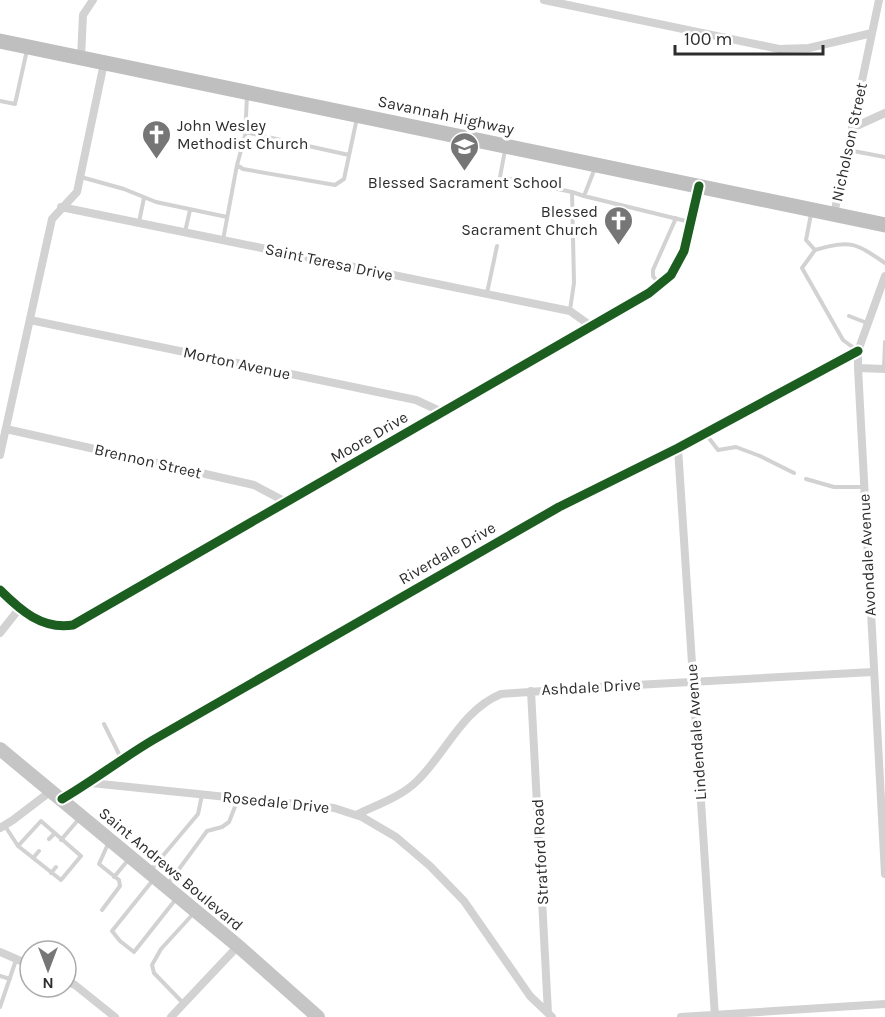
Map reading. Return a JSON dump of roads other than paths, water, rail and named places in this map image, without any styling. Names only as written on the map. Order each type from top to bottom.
[{"type":"highway","name":"Savannah Highway","points":[[0,41],[885,225]]},
{"type":"main road","name":"Saint Andrews Boulevard","points":[[0,749],[238,946],[318,1017]]},
{"type":"street","points":[[81,58],[83,15],[93,0]]},
{"type":"street","points":[[544,0],[779,49],[809,48],[873,33]]},
{"type":"street","name":"Nicholson Street","points":[[834,214],[879,0]]},
{"type":"street","points":[[0,455],[52,219],[77,192],[104,63]]},
{"type":"street","points":[[852,128],[885,113]]},
{"type":"street","name":"Moore Drive","points":[[0,590],[19,609],[47,625],[60,627],[73,625],[650,293],[671,275],[684,251],[699,186]]},
{"type":"street","name":"Saint Teresa Drive","points":[[62,207],[570,311],[591,326]]},
{"type":"street","name":"Avondale Avenue","points":[[885,278],[858,351],[885,874]]},
{"type":"street","name":"Morton Avenue","points":[[30,320],[416,400],[442,412]]},
{"type":"street","name":"Riverdale Drive","points":[[2,826],[56,795],[91,783],[121,759],[559,507],[678,448],[858,351]]},
{"type":"street","points":[[858,368],[884,369]]},
{"type":"street","name":"Brennon Street","points":[[6,429],[254,485],[286,502]]},
{"type":"street","name":"Lindendale Avenue","points":[[678,448],[715,1016]]},
{"type":"street","points":[[0,633],[19,609]]},
{"type":"street","name":"Ashdale Drive","points":[[356,815],[417,782],[474,710],[501,694],[873,672]]},
{"type":"street","name":"Stratford Road","points":[[531,691],[550,1015]]},
{"type":"street","name":"Rosedale Drive","points":[[91,783],[334,808],[356,815],[396,837],[430,866],[464,901],[530,996],[550,1015]]},
{"type":"street","points":[[171,1017],[238,946]]},
{"type":"street","points":[[0,952],[17,959]]},
{"type":"street","points":[[78,987],[115,1017]]},
{"type":"street","points":[[681,1017],[885,1004]]},
{"type":"lane","points":[[0,101],[15,104],[28,47]]},
{"type":"lane","points":[[223,240],[245,132],[247,92]]},
{"type":"lane","points":[[237,165],[243,169],[335,185],[344,179],[358,115]]},
{"type":"lane","points":[[245,132],[349,155]]},
{"type":"lane","points":[[505,146],[500,177],[572,192],[691,222]]},
{"type":"lane","points":[[848,150],[885,157]]},
{"type":"lane","points":[[584,196],[597,165]]},
{"type":"lane","points":[[81,177],[124,189],[156,202],[227,218]]},
{"type":"lane","points":[[570,311],[574,282],[572,192]]},
{"type":"lane","points":[[139,223],[144,198]]},
{"type":"lane","points":[[185,232],[190,210]]},
{"type":"lane","points":[[812,210],[806,240],[815,250]]},
{"type":"lane","points":[[660,285],[653,276],[653,270],[676,218]]},
{"type":"lane","points":[[858,351],[843,340],[802,268],[815,250],[842,243],[860,246],[885,262]]},
{"type":"lane","points":[[487,294],[497,246]]},
{"type":"lane","points":[[849,316],[867,323]]},
{"type":"lane","points":[[884,369],[885,342]]},
{"type":"lane","points":[[705,433],[718,450],[736,447],[794,473]]},
{"type":"lane","points":[[806,479],[834,486],[864,487]]},
{"type":"lane","points":[[104,724],[121,759]]},
{"type":"lane","points":[[178,896],[134,952],[112,931],[198,814],[202,794]]},
{"type":"lane","points":[[166,886],[184,865],[191,851],[207,831],[222,827],[229,822],[239,798]]},
{"type":"lane","points":[[62,840],[81,816]]},
{"type":"lane","points":[[2,826],[18,846],[61,880],[81,856],[41,822],[18,846]]},
{"type":"lane","points":[[49,839],[55,834]]},
{"type":"lane","points":[[102,910],[120,886],[119,880],[99,862],[110,840]]},
{"type":"lane","points":[[67,853],[72,848]]},
{"type":"lane","points":[[33,858],[39,851]]},
{"type":"lane","points":[[114,877],[131,857]]},
{"type":"lane","points":[[51,873],[56,867]]},
{"type":"lane","points":[[184,1004],[154,973],[152,965],[161,949],[196,911]]},
{"type":"lane","points":[[0,1008],[17,959]]},
{"type":"lane","points":[[0,976],[10,979]]},
{"type":"place","name":"John Wesley Methodist Church","points":[[156,160]]},
{"type":"place","name":"Blessed Sacrament School","points":[[465,172]]},
{"type":"place","name":"Blessed Sacrament Church","points":[[619,246]]}]
